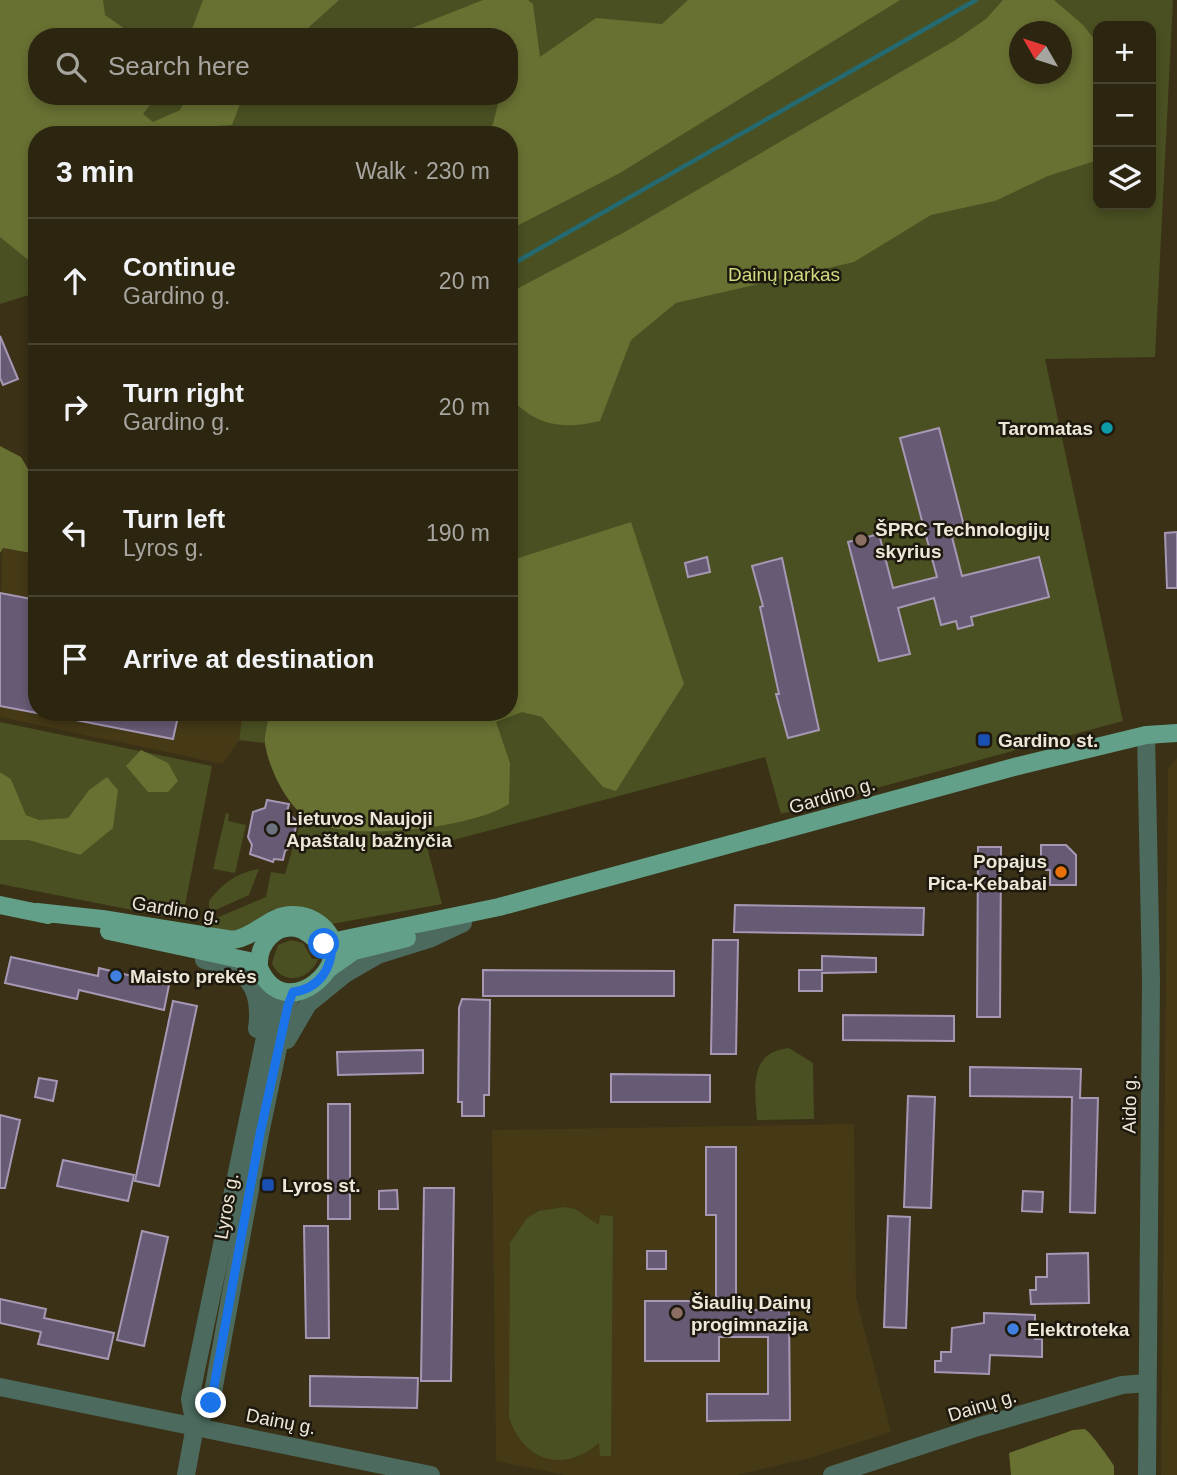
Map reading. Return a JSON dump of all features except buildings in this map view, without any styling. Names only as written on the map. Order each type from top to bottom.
[{"type":"main road","name":"Gardino g.","points":[[293,992],[309,988],[327,970],[354,951],[463,923],[499,906],[1006,769],[1146,735],[1177,733]]},
{"type":"main road","name":"Gardino g.","points":[[0,905],[249,961],[259,967]]},
{"type":"main road","points":[[293,992],[272,986],[259,967],[259,954],[266,940],[283,929],[297,928],[319,943],[327,935],[341,930],[466,906],[499,906]]},
{"type":"main road","name":"Gardino g.","points":[[37,912],[102,919],[233,940],[253,935],[273,919],[293,914],[307,917],[327,935]]},
{"type":"main road","points":[[327,935],[332,960],[327,970]]},
{"type":"street","name":"Aido g.","points":[[1146,735],[1151,980],[1147,1475]]},
{"type":"street","points":[[252,1134],[289,1032],[308,1004],[363,963],[429,939],[463,923]]},
{"type":"street","points":[[124,934],[158,948],[226,965],[245,977],[253,988],[259,1012],[252,1134]]},
{"type":"street","name":"Lyros g.","points":[[252,1134],[272,986]]},
{"type":"street","name":"Lyros g.","points":[[186,1475],[195,1426],[190,1399],[252,1134],[293,992]]},
{"type":"street","name":"Dainų g.","points":[[832,1475],[1122,1385],[1147,1383]]},
{"type":"street","name":"Dainų g.","points":[[0,1387],[431,1475]]},
{"type":"shaded area","points":[[2,548],[28,552],[28,721],[242,721],[239,740],[223,764],[0,717]]},
{"type":"shaded area","points":[[1177,758],[1177,1475],[1161,1475],[1168,769]]},
{"type":"shaded area","name":"Šiaulių Dainų progimnazija","points":[[854,1124],[856,1297],[891,1432],[814,1457],[737,1475],[565,1475],[496,1461],[492,1130]]},
{"type":"green space","name":"Dainų parkas","points":[[0,0],[1173,0],[1155,357],[1045,359],[1123,721],[781,814],[765,757],[427,847],[442,904],[332,924],[282,908],[272,910],[240,933],[205,929],[202,924],[266,897],[271,872],[285,874],[299,827],[307,819],[278,781],[265,743],[239,740],[242,721],[518,721],[518,126],[28,126],[28,295],[0,304]]},
{"type":"green space","points":[[0,0],[103,0],[105,15],[124,28],[28,28],[28,105],[150,105],[143,114],[153,122],[180,110],[182,105],[240,105],[232,125],[28,126],[28,260],[0,237]]},
{"type":"green space","points":[[203,0],[339,0],[308,28],[192,28]]},
{"type":"green space","points":[[483,0],[528,0],[533,4],[540,57],[596,18],[662,24],[688,0],[900,0],[620,173],[518,225],[518,126],[491,126],[498,105],[518,105],[518,28],[412,28]]},
{"type":"green space","points":[[1003,0],[1054,0],[1083,25],[1093,38],[1093,162],[1048,176],[995,201],[931,215],[854,262],[676,303],[631,340],[600,421],[561,425],[539,419],[518,405],[518,288],[623,233],[954,41],[986,19]]},
{"type":"green space","points":[[0,446],[21,457],[28,469],[28,552],[3,548],[0,553]]},
{"type":"green space","points":[[631,522],[684,684],[616,791],[603,787],[542,717],[518,714],[518,558]]},
{"type":"green space","points":[[268,721],[499,721],[496,722],[510,763],[509,804],[492,813],[468,820],[408,830],[348,830],[323,826],[299,812],[279,785],[267,754],[265,737]]},
{"type":"green space","points":[[0,722],[212,766],[183,916],[178,919],[0,884],[0,840],[28,840],[80,855],[89,790],[68,818],[39,821],[26,815],[11,779],[0,772]]},
{"type":"green space","points":[[141,750],[168,763],[178,781],[168,792],[148,792],[126,766]]},
{"type":"green space","points":[[0,772],[11,779],[26,815],[39,820],[68,818],[89,790],[107,777],[118,790],[113,828],[80,855],[28,840],[0,840]]},
{"type":"green space","points":[[226,813],[229,814],[228,821],[246,825],[235,873],[213,869]]},
{"type":"green space","points":[[259,869],[249,895],[209,913],[209,901],[219,889],[237,876]]},
{"type":"green space","points":[[291,940],[303,943],[312,959],[318,959],[309,972],[296,978],[282,975],[272,963],[278,945]]},
{"type":"green space","points":[[789,1048],[813,1063],[814,1119],[757,1120],[755,1085],[760,1064],[776,1051]]},
{"type":"green space","points":[[564,1207],[575,1209],[599,1225],[600,1215],[613,1216],[611,1456],[600,1456],[599,1443],[572,1458],[546,1458],[534,1453],[524,1444],[509,1417],[510,1243],[527,1218],[539,1211]]},
{"type":"green space","points":[[1085,1429],[1114,1466],[1114,1475],[1011,1475],[1009,1453],[1073,1430]]},
{"type":"waterway","points":[[518,261],[976,0]]},
{"type":"place","name":"Taromatas","points":[[1107,428]]},
{"type":"place","name":"ŠPRC Technologijų skyrius","points":[[861,540]]},
{"type":"place","name":"Gardino st.","points":[[984,740]]},
{"type":"place","name":"Lietuvos Naujoji Apaštalų bažnyčia","points":[[272,829]]},
{"type":"place","name":"Popajus Pica-Kebabai","points":[[1061,872]]},
{"type":"place","name":"Maisto prekės","points":[[116,976]]},
{"type":"place","name":"Lyros st.","points":[[268,1185]]},
{"type":"place","name":"Šiaulių Dainų progimnazija","points":[[677,1313]]},
{"type":"place","name":"Elektroteka","points":[[1013,1329]]},
{"type":"route","points":[[211,1403],[260,1134],[289,998],[293,992],[309,988],[316,983],[327,970],[332,960],[331,942],[324,944]]}]
